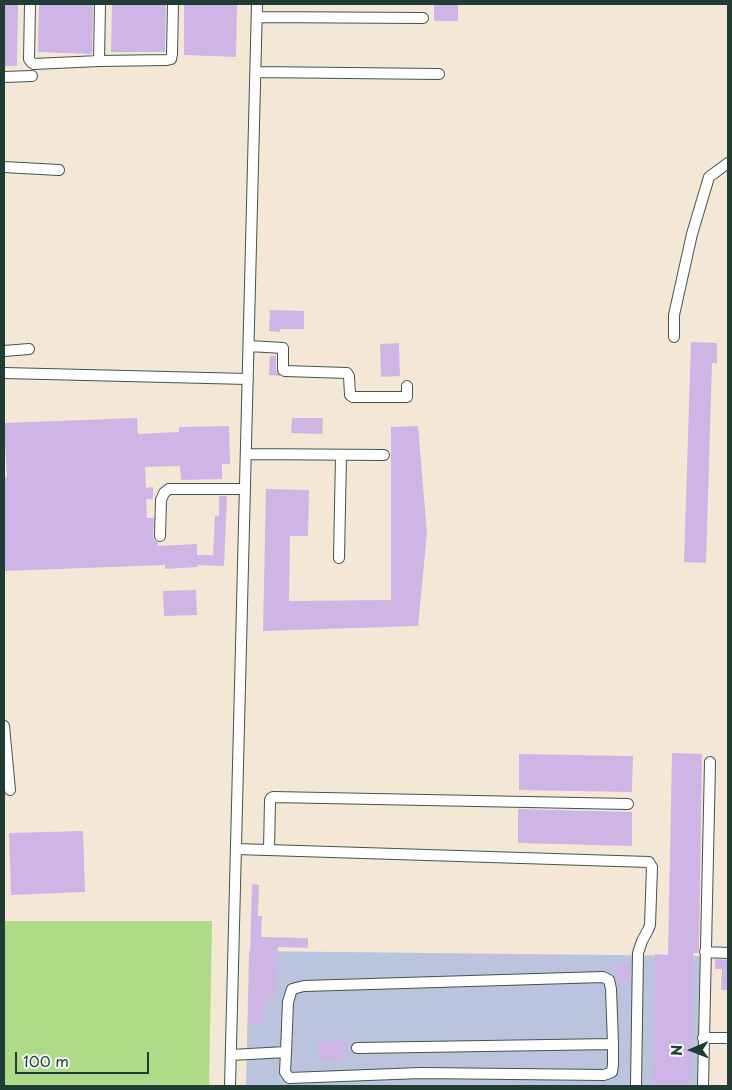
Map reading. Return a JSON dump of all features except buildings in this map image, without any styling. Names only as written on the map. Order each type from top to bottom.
[{"type":"street","points":[[4,77],[27,76],[31,62],[29,59],[30,4]]},
{"type":"street","points":[[99,61],[100,4]]},
{"type":"street","points":[[31,62],[34,64],[167,60],[171,58],[173,4]]},
{"type":"street","points":[[230,1086],[257,4]]},
{"type":"street","points":[[257,17],[423,18]]},
{"type":"street","points":[[256,72],[439,74]]},
{"type":"street","points":[[674,337],[674,315],[692,234],[709,177],[728,163]]},
{"type":"street","points":[[4,167],[59,170]]},
{"type":"street","points":[[249,346],[283,348],[285,371],[347,373],[349,376],[350,395],[353,397],[407,397],[407,386]]},
{"type":"street","points":[[4,351],[30,349]]},
{"type":"street","points":[[4,373],[248,379]]},
{"type":"street","points":[[246,454],[384,455]]},
{"type":"street","points":[[339,558],[341,455]]},
{"type":"street","points":[[160,536],[161,500],[164,492],[169,489],[245,489]]},
{"type":"street","points":[[4,726],[10,790]]},
{"type":"street","points":[[703,1086],[710,762]]},
{"type":"street","points":[[269,850],[270,800],[273,797],[628,804]]},
{"type":"street","points":[[236,849],[649,862],[652,867],[650,926],[638,954],[636,1086]]},
{"type":"street","points":[[705,952],[728,953]]},
{"type":"street","points":[[603,977],[609,980],[611,989],[612,1072],[604,1075],[421,1073],[288,1078],[285,1072],[286,1052],[288,1002],[292,989],[304,986],[603,977]]},
{"type":"street","points":[[704,1038],[728,1038]]},
{"type":"street","points":[[356,1048],[613,1044]]},
{"type":"street","points":[[231,1056],[286,1052]]},
{"type":"shaded area","points":[[249,951],[701,956],[699,1086],[246,1086]]},
{"type":"green space","points":[[4,921],[212,921],[209,1086],[4,1086]]}]
